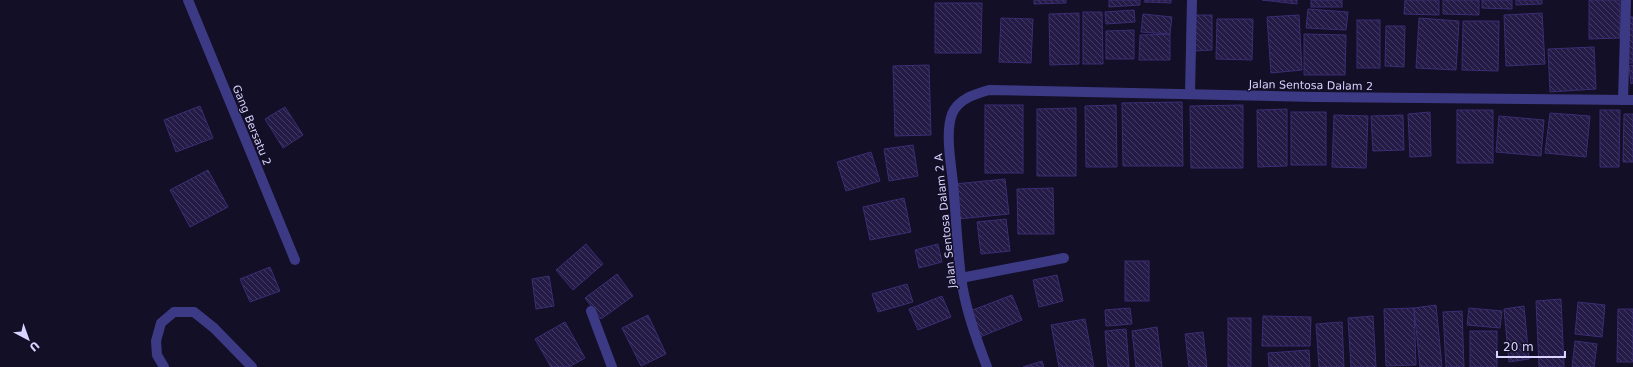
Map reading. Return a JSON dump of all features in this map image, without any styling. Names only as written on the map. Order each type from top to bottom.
[{"type":"street","name":"Gang Bersatu 2","points":[[188,0],[295,260]]},
{"type":"street","points":[[1190,94],[1192,0]]},
{"type":"street","points":[[1626,0],[1628,100]]},
{"type":"street","name":"Jalan Sentosa Dalam 2","points":[[989,90],[1315,98],[1628,100]]},
{"type":"street","name":"Jalan Sentosa Dalam 2 A","points":[[987,367],[975,335],[961,278],[950,160],[949,126],[953,113],[962,101],[975,94],[989,90]]},
{"type":"street","points":[[961,278],[1064,258]]},
{"type":"street","points":[[591,311],[612,367]]},
{"type":"street","points":[[164,367],[158,355],[156,341],[161,323],[174,312],[194,312],[214,328],[252,367]]},
{"type":"building","points":[[1034,0],[1066,0],[1066,3],[1034,4]]},
{"type":"building","points":[[1109,0],[1140,0],[1140,5],[1109,7]]},
{"type":"building","points":[[1145,0],[1171,0],[1171,3],[1144,2]]},
{"type":"building","points":[[1262,0],[1297,0],[1297,4]]},
{"type":"building","points":[[1311,0],[1342,0],[1342,7],[1311,7]]},
{"type":"building","points":[[1405,0],[1439,0],[1439,15],[1404,14]]},
{"type":"building","points":[[1443,0],[1479,0],[1479,15],[1443,14]]},
{"type":"building","points":[[1482,0],[1512,0],[1512,9],[1482,8]]},
{"type":"building","points":[[1516,0],[1542,0],[1542,4],[1516,5]]},
{"type":"building","points":[[1589,0],[1620,0],[1620,38],[1589,39]]},
{"type":"building","points":[[935,3],[982,3],[981,53],[935,53]]},
{"type":"building","points":[[1308,9],[1348,12],[1346,30],[1306,28]]},
{"type":"building","points":[[1134,10],[1135,22],[1106,24],[1105,12]]},
{"type":"building","points":[[1083,12],[1102,12],[1103,64],[1083,64]]},
{"type":"building","points":[[1079,13],[1079,64],[1050,65],[1049,14]]},
{"type":"building","points":[[1542,13],[1545,64],[1506,66],[1504,15]]},
{"type":"building","points":[[1143,14],[1172,17],[1170,34],[1141,32]]},
{"type":"building","points":[[1193,15],[1212,15],[1212,50],[1194,51]]},
{"type":"building","points":[[1299,15],[1302,70],[1271,73],[1267,17]]},
{"type":"building","points":[[1626,17],[1633,17],[1633,63],[1627,63]]},
{"type":"building","points":[[1001,18],[1033,19],[1031,63],[999,62]]},
{"type":"building","points":[[1419,18],[1459,21],[1456,70],[1416,68]]},
{"type":"building","points":[[1217,19],[1253,19],[1252,60],[1216,59]]},
{"type":"building","points":[[1357,20],[1380,20],[1380,68],[1357,68]]},
{"type":"building","points":[[1463,21],[1499,21],[1498,71],[1462,70]]},
{"type":"building","points":[[1386,26],[1405,26],[1404,67],[1385,66]]},
{"type":"building","points":[[1134,30],[1134,59],[1106,59],[1106,31]]},
{"type":"building","points":[[1170,34],[1170,60],[1139,60],[1140,35]]},
{"type":"building","points":[[1304,34],[1346,35],[1345,75],[1304,75]]},
{"type":"building","points":[[1594,47],[1596,89],[1550,92],[1548,49]]},
{"type":"building","points":[[929,65],[931,135],[895,136],[893,66]]},
{"type":"building","points":[[1633,65],[1633,83],[1631,84],[1629,66]]},
{"type":"building","points":[[1182,102],[1183,166],[1123,166],[1122,103]]},
{"type":"building","points":[[985,105],[1023,105],[1023,173],[985,173]]},
{"type":"building","points":[[1116,105],[1117,167],[1086,167],[1085,106]]},
{"type":"building","points":[[1243,105],[1243,168],[1191,168],[1190,106]]},
{"type":"building","points":[[200,106],[213,138],[176,152],[164,120]]},
{"type":"building","points":[[285,107],[303,135],[283,148],[265,119]]},
{"type":"building","points":[[1076,108],[1076,176],[1037,176],[1037,109]]},
{"type":"building","points":[[1287,109],[1287,166],[1258,167],[1257,110]]},
{"type":"building","points":[[1457,110],[1493,110],[1493,163],[1457,163]]},
{"type":"building","points":[[1600,110],[1620,110],[1619,167],[1600,167]]},
{"type":"building","points":[[1291,112],[1326,112],[1326,165],[1291,165]]},
{"type":"building","points":[[1430,112],[1431,156],[1410,157],[1408,114]]},
{"type":"building","points":[[1550,113],[1590,116],[1586,157],[1545,153]]},
{"type":"building","points":[[1624,114],[1633,114],[1633,162],[1623,162]]},
{"type":"building","points":[[1334,115],[1368,116],[1366,168],[1332,167]]},
{"type":"building","points":[[1403,115],[1404,150],[1373,151],[1371,116]]},
{"type":"building","points":[[1499,116],[1544,120],[1541,156],[1496,152]]},
{"type":"building","points":[[913,145],[918,176],[889,181],[884,149]]},
{"type":"building","points":[[871,152],[880,181],[846,191],[837,162]]},
{"type":"building","points":[[208,170],[228,207],[190,227],[170,190]]},
{"type":"building","points":[[1005,179],[1009,214],[958,219],[955,184]]},
{"type":"building","points":[[1053,188],[1054,234],[1018,234],[1017,189]]},
{"type":"building","points":[[904,198],[911,232],[870,240],[863,207]]},
{"type":"building","points":[[1006,219],[1010,251],[981,254],[977,222]]},
{"type":"building","points":[[586,244],[603,264],[573,290],[556,270]]},
{"type":"building","points":[[938,244],[942,262],[919,268],[915,250]]},
{"type":"building","points":[[1125,261],[1149,261],[1149,301],[1125,301]]},
{"type":"building","points":[[270,267],[280,291],[250,302],[240,279]]},
{"type":"building","points":[[617,274],[633,296],[601,319],[585,298]]},
{"type":"building","points":[[1057,275],[1063,301],[1039,307],[1033,280]]},
{"type":"building","points":[[549,276],[554,306],[536,309],[532,279]]},
{"type":"building","points":[[907,284],[913,302],[878,312],[872,294]]},
{"type":"building","points":[[1012,295],[1022,320],[980,337],[970,311]]},
{"type":"building","points":[[942,296],[951,317],[918,330],[909,309]]},
{"type":"building","points":[[1561,299],[1564,367],[1539,367],[1536,301]]},
{"type":"building","points":[[1578,302],[1605,305],[1602,337],[1575,334]]},
{"type":"building","points":[[1436,305],[1442,367],[1420,367],[1414,308]]},
{"type":"building","points":[[1524,306],[1529,359],[1509,362],[1504,309]]},
{"type":"building","points":[[1130,308],[1132,324],[1106,326],[1105,310]]},
{"type":"building","points":[[1414,308],[1416,365],[1386,366],[1384,309]]},
{"type":"building","points":[[1469,308],[1502,311],[1500,328],[1467,325]]},
{"type":"building","points":[[1618,309],[1633,309],[1633,362],[1617,362]]},
{"type":"building","points":[[1462,311],[1464,367],[1446,367],[1443,312]]},
{"type":"building","points":[[648,315],[666,354],[641,366],[622,328]]},
{"type":"building","points":[[1263,316],[1311,317],[1310,346],[1262,346]]},
{"type":"building","points":[[1373,316],[1376,367],[1351,367],[1348,318]]},
{"type":"building","points":[[1228,318],[1251,318],[1251,367],[1228,367]]},
{"type":"building","points":[[1085,319],[1094,367],[1059,367],[1051,325]]},
{"type":"building","points":[[565,322],[585,358],[569,367],[551,367],[535,339]]},
{"type":"building","points":[[1342,322],[1344,367],[1319,367],[1316,324]]},
{"type":"building","points":[[1157,327],[1162,367],[1136,367],[1132,331]]},
{"type":"building","points":[[1126,329],[1129,367],[1108,367],[1105,331]]},
{"type":"building","points":[[1470,331],[1497,331],[1497,367],[1470,367]]},
{"type":"building","points":[[1203,332],[1207,367],[1189,367],[1185,334]]},
{"type":"building","points":[[1575,341],[1597,344],[1594,367],[1572,367]]},
{"type":"building","points":[[1309,350],[1310,367],[1269,367],[1268,353]]},
{"type":"building","points":[[1042,361],[1044,367],[1023,367]]}]
